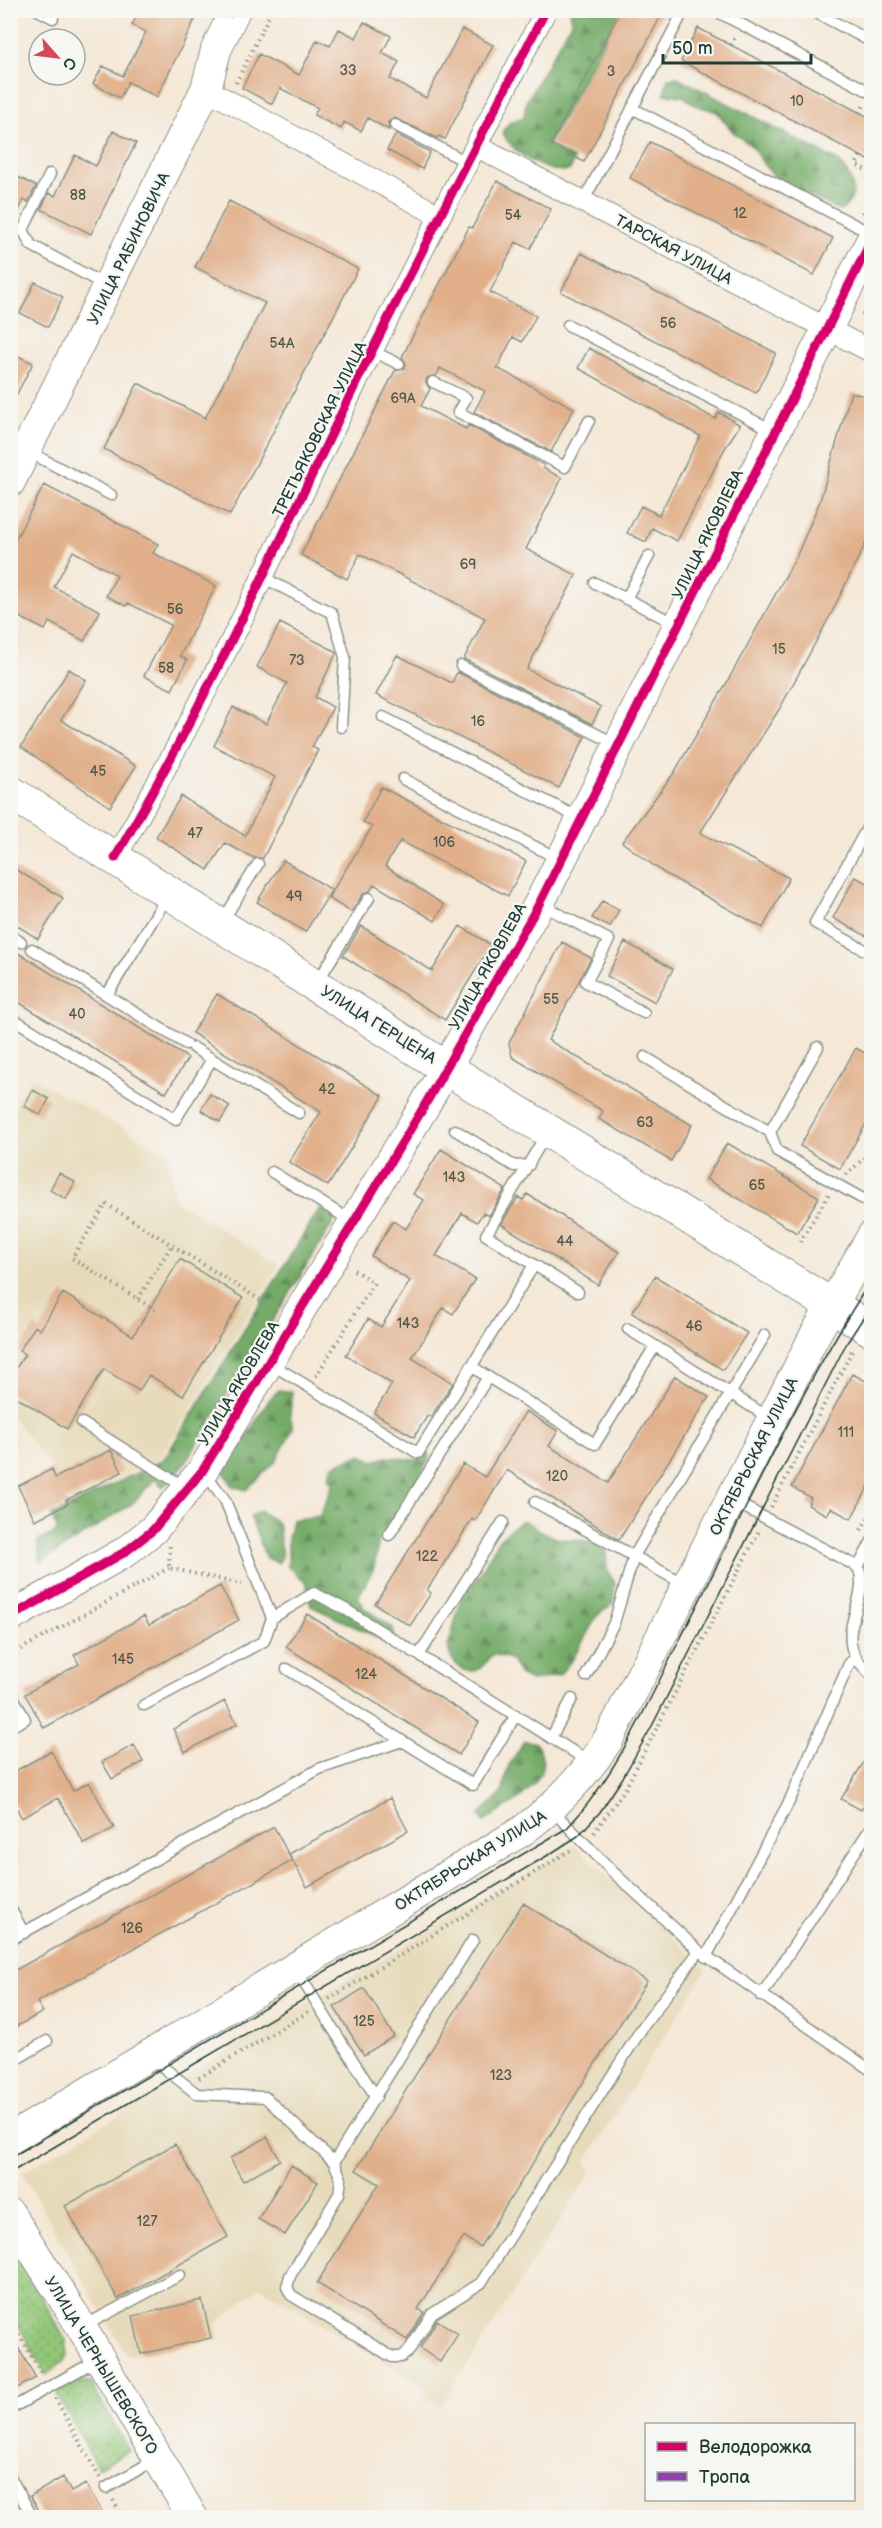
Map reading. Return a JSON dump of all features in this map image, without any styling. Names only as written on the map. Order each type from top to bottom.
[{"type":"main road","name":"УЛИЦА ГЕРЦЕНА","points":[[10,792],[446,1068],[872,1330]]},
{"type":"street","name":"ТРЕТЬЯКОВСКАЯ УЛИЦА","points":[[115,858],[166,771],[264,578],[372,351],[546,10]]},
{"type":"street","name":"УЛИЦА РАБИНОВИЧА","points":[[10,482],[110,287],[219,91],[216,50],[231,12]]},
{"type":"street","points":[[219,91],[440,216]]},
{"type":"street","name":"ТАРСКАЯ УЛИЦА","points":[[471,154],[583,202],[872,352]]},
{"type":"street","name":"УЛИЦА ЯКОВЛЕВА","points":[[10,1617],[126,1552],[153,1530],[196,1480],[446,1068],[539,904],[825,328],[872,239]]},
{"type":"street","name":"ОКТЯБРЬСКАЯ УЛИЦА","points":[[10,2139],[522,1831],[551,1809],[593,1764],[608,1740],[771,1419],[831,1306],[872,1236]]},
{"type":"street","name":"УЛИЦА ЧЕРНЫШЕВСКОГО","points":[[10,2214],[82,2328],[192,2517]]},
{"type":"lane","points":[[38,10],[52,18]]},
{"type":"lane","points":[[583,202],[684,10]]},
{"type":"lane","points":[[714,10],[872,93]]},
{"type":"lane","points":[[811,10],[872,42]]},
{"type":"lane","points":[[632,108],[872,234]]},
{"type":"lane","points":[[395,125],[471,154]]},
{"type":"lane","points":[[50,174],[23,230],[31,245],[110,287]]},
{"type":"lane","points":[[568,325],[774,431]]},
{"type":"lane","points":[[372,351],[399,364]]},
{"type":"lane","points":[[433,382],[466,398],[458,412],[565,467],[589,422]]},
{"type":"lane","points":[[27,451],[111,495]]},
{"type":"lane","points":[[626,599],[649,556]]},
{"type":"lane","points":[[264,578],[332,614],[345,657],[341,727]]},
{"type":"lane","points":[[595,583],[678,626]]},
{"type":"lane","points":[[461,666],[619,746]]},
{"type":"lane","points":[[383,717],[582,819]]},
{"type":"lane","points":[[402,779],[562,860]]},
{"type":"lane","points":[[872,819],[815,923],[872,954]]},
{"type":"lane","points":[[221,924],[258,864]]},
{"type":"lane","points":[[107,995],[170,892]]},
{"type":"lane","points":[[316,984],[369,898]]},
{"type":"lane","points":[[539,904],[609,940],[586,982],[644,1013]]},
{"type":"lane","points":[[10,936],[21,942]]},
{"type":"lane","points":[[32,949],[299,1113]]},
{"type":"lane","points":[[10,1017],[176,1119],[212,1059]]},
{"type":"lane","points":[[770,1132],[818,1047]]},
{"type":"lane","points":[[645,1058],[770,1132],[777,1151],[872,1204]]},
{"type":"lane","points":[[455,1130],[514,1166],[529,1165]]},
{"type":"lane","points":[[549,1130],[486,1235],[578,1292]]},
{"type":"lane","points":[[272,1172],[353,1222]]},
{"type":"lane","points":[[268,1362],[418,1453],[534,1265]]},
{"type":"lane","points":[[628,1329],[771,1419]]},
{"type":"lane","points":[[586,1676],[614,1623],[634,1556],[765,1335]]},
{"type":"lane","points":[[471,1366],[595,1444],[655,1347]]},
{"type":"lane","points":[[389,1535],[488,1377]]},
{"type":"lane","points":[[82,1423],[196,1480],[225,1500],[272,1618]]},
{"type":"lane","points":[[731,1499],[747,1510],[760,1514],[858,1567],[862,1577],[862,1588],[849,1633],[856,1657],[872,1676]]},
{"type":"lane","points":[[535,1502],[686,1586]]},
{"type":"lane","points":[[419,1655],[503,1522]]},
{"type":"lane","points":[[858,1567],[872,1541]]},
{"type":"lane","points":[[144,1705],[264,1641],[272,1618],[314,1593],[345,1609],[593,1764]]},
{"type":"lane","points":[[157,2051],[164,2068],[197,2094],[265,2097],[334,2162],[341,2179],[339,2194],[290,2276],[287,2287],[291,2295],[382,2351],[392,2357],[401,2357],[408,2352],[432,2314],[481,2283],[642,2028],[703,1954],[790,1800],[849,1664],[856,1657]]},
{"type":"lane","points":[[287,1669],[473,1785],[516,1715]]},
{"type":"lane","points":[[10,1692],[25,1719],[10,1727]]},
{"type":"lane","points":[[551,1738],[572,1699]]},
{"type":"lane","points":[[10,1940],[319,1769],[402,1741]]},
{"type":"lane","points":[[551,1809],[614,1873],[703,1954],[761,1996],[872,2070]]},
{"type":"lane","points":[[761,1996],[872,1826]]},
{"type":"lane","points":[[10,1908],[24,1933]]},
{"type":"lane","points":[[334,2162],[473,1940]]},
{"type":"lane","points":[[295,1968],[376,2097]]},
{"type":"lane","points":[[10,2063],[47,2041]]},
{"type":"lane","points":[[82,2328],[180,2275]]},
{"type":"lane","points":[[10,2409],[99,2358]]},
{"type":"lane","points":[[106,2488],[158,2458]]},
{"type":"lane","points":[[10,2477],[33,2517]]},
{"type":"path","points":[[219,91],[272,10]]},
{"type":"path","points":[[860,156],[856,165],[872,173]]},
{"type":"path","points":[[861,313],[872,319]]},
{"type":"path","points":[[155,1310],[72,1258],[106,1204],[274,1308]]},
{"type":"path","points":[[138,1299],[172,1245]]},
{"type":"path","points":[[309,1387],[374,1283],[348,1266]]},
{"type":"path","points":[[773,1503],[783,1509]]},
{"type":"path","points":[[858,1536],[872,1511]]},
{"type":"path","points":[[169,1568],[171,1536]]},
{"type":"path","points":[[10,1655],[169,1568],[260,1588]]},
{"type":"path","points":[[10,2319],[123,2517]]},
{"type":"shaded area","points":[[31,1077],[168,1153],[174,1200],[279,1265],[160,1458],[69,1503],[52,1468],[11,1415],[11,1115]]},
{"type":"shaded area","points":[[574,1845],[707,1969],[586,2161],[591,2172],[441,2406],[424,2397],[429,2389],[260,2287],[216,2323],[219,2340],[127,2356],[22,2173]]},
{"type":"green space","points":[[570,11],[620,11],[548,145],[574,159],[570,170],[561,171],[531,161],[514,148],[502,132],[510,122],[524,117],[526,102],[572,21]]},
{"type":"green space","points":[[677,77],[840,162],[853,188],[851,200],[847,206],[840,211],[778,180],[764,165],[754,148],[733,132],[717,112],[695,105],[683,96],[664,94],[668,78]]},
{"type":"green space","points":[[320,1208],[336,1218],[183,1466],[163,1487],[155,1479],[132,1504],[41,1562],[37,1542],[58,1531],[51,1516],[164,1459]]},
{"type":"green space","points":[[279,1390],[292,1392],[290,1415],[293,1429],[276,1461],[246,1490],[233,1486],[224,1472],[269,1400]]},
{"type":"green space","points":[[429,1452],[429,1459],[399,1514],[379,1540],[374,1568],[358,1597],[364,1608],[393,1628],[394,1640],[387,1642],[311,1606],[306,1582],[288,1567],[288,1538],[292,1520],[320,1516],[333,1483],[329,1478],[333,1465],[361,1455],[374,1461],[387,1457],[417,1460]]},
{"type":"green space","points":[[260,1511],[278,1523],[282,1557],[278,1563],[266,1558],[250,1516]]},
{"type":"green space","points":[[522,1520],[556,1538],[587,1541],[599,1546],[606,1551],[607,1569],[615,1584],[613,1603],[597,1616],[572,1660],[559,1675],[531,1681],[521,1676],[510,1659],[493,1654],[479,1669],[468,1671],[462,1669],[454,1662],[448,1646],[464,1590],[479,1576],[499,1539]]},
{"type":"green space","points":[[524,1741],[534,1742],[541,1755],[542,1767],[538,1778],[518,1799],[484,1822],[479,1815],[502,1793],[508,1767]]},
{"type":"green space","points":[[10,2242],[66,2341],[68,2354],[63,2362],[46,2375],[11,2312]]},
{"type":"green space","points":[[82,2381],[91,2383],[129,2451],[98,2468],[56,2393]]},
{"type":"building","points":[[140,10],[183,10],[196,17],[157,97],[128,82],[120,98],[93,84],[103,66],[123,76],[146,32],[132,25]]},
{"type":"building","points":[[621,10],[664,10],[584,162],[551,144]]},
{"type":"building","points":[[364,22],[391,36],[382,53],[399,62],[390,79],[426,98],[462,29],[493,45],[445,139],[439,136],[437,138],[395,118],[388,122],[389,130],[368,118],[361,131],[344,122],[341,129],[314,115],[318,108],[280,88],[272,104],[242,88],[259,54],[299,75],[317,40],[330,46],[339,29],[356,38]]},
{"type":"building","points":[[698,28],[872,119],[872,162],[681,61]]},
{"type":"building","points":[[113,131],[136,143],[91,234],[41,209],[49,193],[55,196],[75,155],[96,166]]},
{"type":"building","points":[[396,134],[430,152],[422,169],[387,150]]},
{"type":"building","points":[[650,142],[833,238],[814,275],[630,178]]},
{"type":"building","points":[[10,173],[36,186],[28,202],[24,200],[10,228]]},
{"type":"building","points":[[497,181],[551,209],[530,249],[516,242],[490,292],[536,316],[522,342],[513,337],[497,368],[574,408],[551,452],[474,412],[485,391],[440,368],[437,375],[427,378],[426,383],[430,389],[421,406],[466,429],[468,425],[544,465],[543,468],[562,478],[526,549],[576,575],[527,669],[601,707],[592,724],[464,659],[485,618],[360,554],[347,579],[301,555],[395,371],[405,368],[406,363],[402,357],[469,227],[472,228]]},
{"type":"building","points":[[229,201],[358,269],[230,515],[104,449],[138,383],[205,418],[265,303],[195,267]]},
{"type":"building","points":[[581,253],[776,353],[756,393],[561,292]]},
{"type":"building","points":[[35,282],[63,297],[48,327],[20,313]]},
{"type":"building","points":[[589,348],[715,419],[719,412],[740,425],[724,450],[677,541],[652,528],[646,542],[627,533],[641,506],[659,515],[700,436],[578,368]]},
{"type":"building","points":[[10,352],[33,363],[10,407]]},
{"type":"building","points":[[851,392],[872,398],[872,530],[831,614],[780,708],[700,833],[789,878],[763,928],[664,873],[622,842],[674,773],[797,555],[820,501]]},
{"type":"building","points":[[44,485],[158,544],[153,553],[216,586],[180,656],[187,660],[172,690],[144,676],[171,625],[128,603],[126,606],[106,596],[117,575],[73,551],[54,587],[100,611],[84,641],[49,622],[45,630],[10,612],[10,550]]},
{"type":"building","points":[[280,623],[335,651],[336,654],[315,697],[333,707],[312,747],[318,750],[263,858],[254,858],[225,843],[208,870],[156,837],[181,796],[245,836],[275,777],[214,746],[233,707],[266,724],[287,683],[257,667]]},
{"type":"building","points":[[397,655],[452,683],[457,672],[585,737],[559,788],[376,695]]},
{"type":"building","points":[[69,669],[86,680],[61,720],[136,766],[110,807],[21,747]]},
{"type":"building","points":[[381,787],[526,861],[508,896],[400,841],[385,866],[444,905],[435,921],[374,884],[370,891],[363,894],[351,912],[328,898],[372,827],[363,822]]},
{"type":"building","points":[[283,860],[332,890],[305,932],[257,902]]},
{"type":"building","points":[[10,866],[63,898],[38,939],[10,921]]},
{"type":"building","points":[[855,877],[872,885],[872,939],[833,918]]},
{"type":"building","points":[[602,901],[619,910],[610,927],[592,918]]},
{"type":"building","points":[[361,926],[432,971],[460,926],[491,945],[445,1020],[343,956]]},
{"type":"building","points":[[562,942],[591,958],[548,1040],[692,1125],[671,1161],[599,1119],[603,1111],[512,1057],[509,1043]]},
{"type":"building","points":[[625,942],[673,969],[655,1002],[607,976]]},
{"type":"building","points":[[10,948],[188,1058],[166,1093],[10,997]]},
{"type":"building","points":[[217,994],[383,1096],[328,1186],[289,1162],[321,1112],[192,1033]]},
{"type":"building","points":[[856,1048],[872,1057],[872,1113],[840,1169],[800,1146]]},
{"type":"building","points":[[33,1090],[49,1099],[40,1115],[24,1106]]},
{"type":"building","points":[[210,1094],[230,1106],[220,1122],[201,1110]]},
{"type":"building","points":[[727,1143],[819,1197],[797,1233],[706,1179]]},
{"type":"building","points":[[441,1149],[505,1189],[489,1216],[483,1213],[477,1222],[462,1213],[436,1256],[475,1279],[453,1314],[443,1308],[412,1358],[453,1383],[431,1417],[428,1415],[414,1437],[374,1413],[392,1384],[346,1355],[368,1319],[381,1327],[410,1281],[371,1256],[393,1221],[406,1229],[424,1200],[413,1194]]},
{"type":"building","points":[[59,1173],[75,1182],[66,1199],[50,1190]]},
{"type":"building","points":[[527,1194],[619,1252],[598,1285],[501,1224],[518,1197],[523,1200]]},
{"type":"building","points":[[180,1259],[243,1298],[183,1396],[149,1375],[139,1391],[104,1369],[67,1429],[10,1393],[10,1378],[25,1354],[19,1351],[35,1326],[40,1330],[63,1293],[133,1336]]},
{"type":"building","points":[[655,1276],[747,1333],[723,1370],[632,1313]]},
{"type":"building","points":[[852,1374],[872,1384],[872,1480],[851,1519],[831,1508],[827,1515],[808,1505],[811,1498],[792,1487]]},
{"type":"building","points":[[675,1376],[709,1397],[619,1540],[507,1470],[475,1521],[472,1519],[427,1590],[431,1593],[410,1626],[375,1604],[463,1464],[485,1477],[526,1411],[558,1431],[549,1446],[608,1483]]},
{"type":"building","points":[[111,1450],[122,1472],[66,1500],[68,1504],[35,1520],[18,1486],[52,1469],[55,1478]]},
{"type":"building","points":[[220,1586],[239,1620],[44,1728],[25,1694],[79,1664],[74,1655],[144,1616],[149,1625]]},
{"type":"building","points":[[307,1614],[479,1722],[459,1755],[286,1647]]},
{"type":"building","points":[[225,1701],[237,1724],[185,1752],[173,1729]]},
{"type":"building","points":[[134,1745],[143,1762],[112,1779],[102,1762]]},
{"type":"building","points":[[872,1749],[872,1793],[861,1810],[841,1799]]},
{"type":"building","points":[[51,1751],[73,1791],[89,1782],[114,1828],[84,1844],[58,1798],[22,1818],[10,1796],[10,1774]]},
{"type":"building","points":[[390,1798],[408,1831],[307,1887],[289,1854]]},
{"type":"building","points":[[274,1827],[292,1861],[37,2002],[43,2012],[10,2030],[10,1973]]},
{"type":"building","points":[[523,1903],[647,1981],[480,2247],[464,2237],[418,2309],[424,2312],[407,2340],[317,2283],[379,2184],[356,2170]]},
{"type":"building","points":[[364,1988],[394,2036],[364,2055],[334,2007]]},
{"type":"building","points":[[267,2137],[280,2160],[243,2181],[230,2158]]},
{"type":"building","points":[[175,2144],[228,2237],[118,2299],[65,2206]]},
{"type":"building","points":[[291,2165],[318,2182],[285,2235],[258,2219]]},
{"type":"building","points":[[202,2300],[211,2338],[141,2354],[133,2316]]},
{"type":"building","points":[[437,2320],[458,2334],[440,2362],[420,2348]]},
{"type":"building","points":[[10,2334],[36,2378],[10,2392]]},
{"type":"building","points":[[63,2477],[71,2492],[86,2484],[105,2517],[43,2517],[30,2496]]},
{"type":"tram line","points":[[10,2158],[567,1828],[600,1786],[628,1741],[794,1413],[872,1279]]},
{"type":"tram line","points":[[10,2173],[578,1836],[600,1812],[652,1726],[845,1346],[872,1304]]},
{"type":"marked path","points":[[224,10],[233,15]]},
{"type":"cycle path","points":[[115,858],[211,682],[357,381],[546,10]]},
{"type":"cycle path","points":[[10,1617],[125,1552],[153,1530],[203,1470],[422,1110],[539,904],[872,239]]}]
